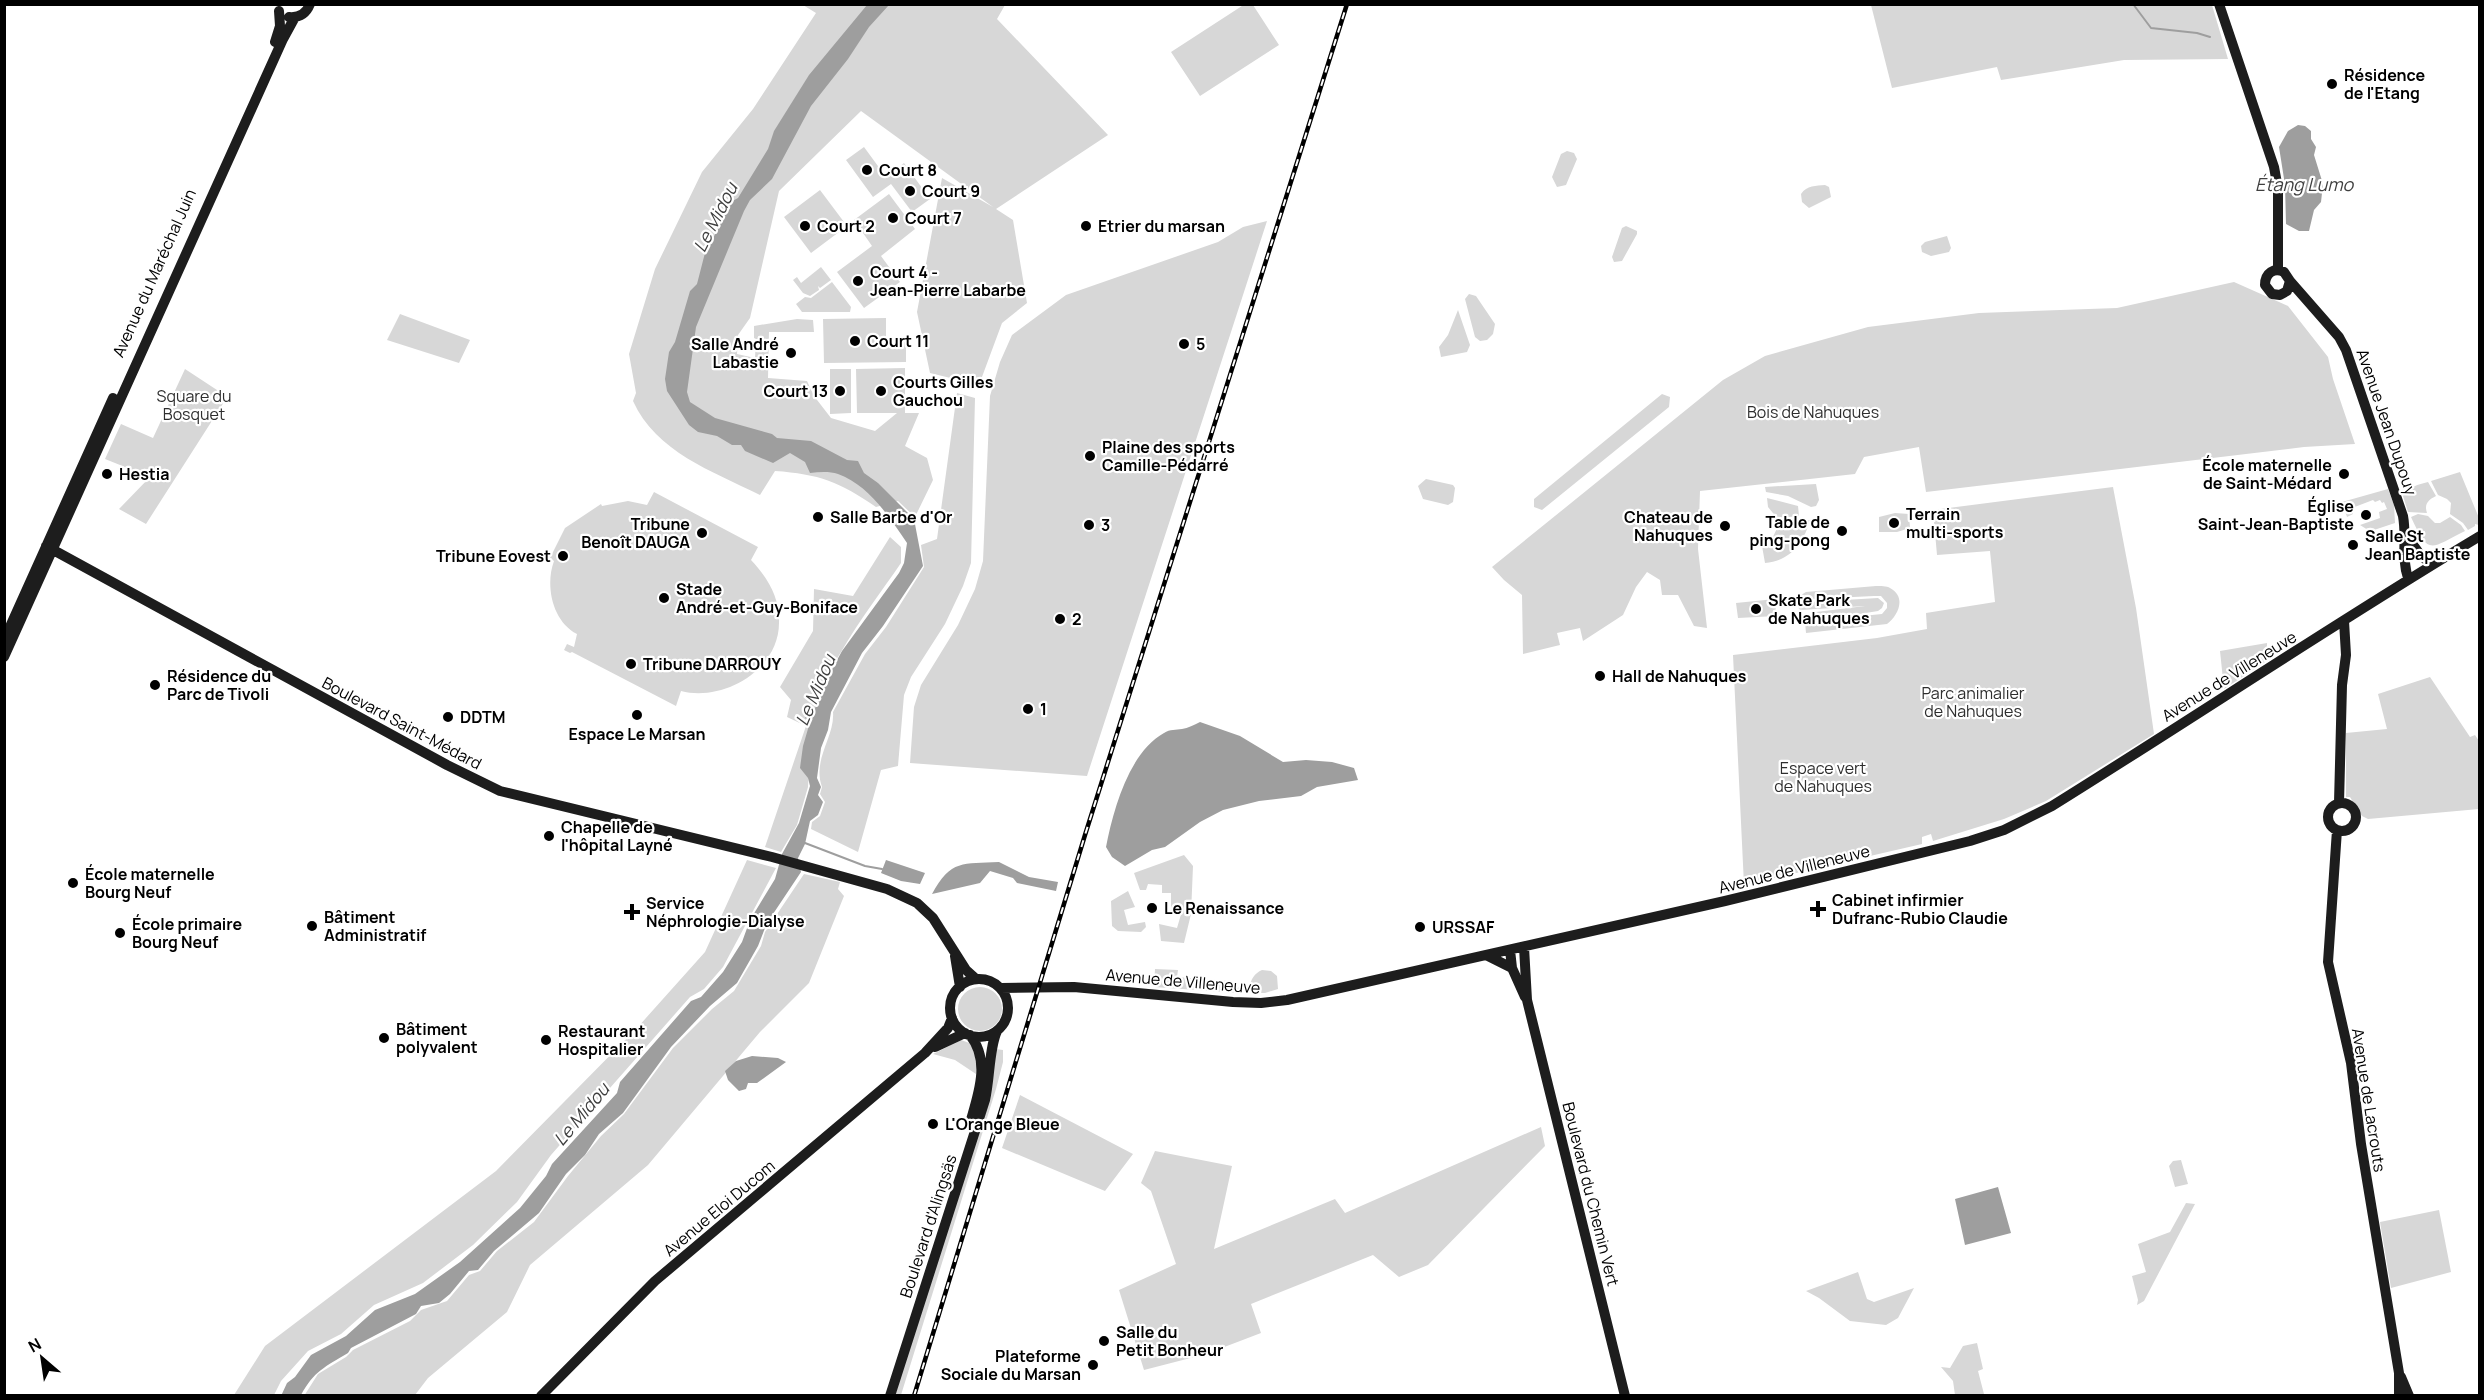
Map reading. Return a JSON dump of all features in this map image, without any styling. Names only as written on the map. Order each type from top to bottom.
[{"type":"main road","points":[[277,8],[286,16],[295,17],[304,14],[310,4]]},
{"type":"main road","points":[[2219,4],[2274,167],[2278,189],[2278,270]]},
{"type":"main road","name":"Avenue du Maréchal Juin","points":[[50,548],[277,39],[280,26],[277,8]]},
{"type":"main road","name":"Avenue du Maréchal Juin","points":[[50,548],[295,17]]},
{"type":"main road","points":[[2284,293],[2289,288],[2290,281],[2287,274],[2278,270],[2269,273],[2265,285],[2272,294],[2284,293],[2305,297]]},
{"type":"main road","name":"Avenue Jean Dupouy","points":[[2290,281],[2339,337],[2346,350],[2397,494],[2406,534],[2403,556],[2408,578]]},
{"type":"main road","name":"Avenue Jean Dupouy","points":[[2406,534],[2421,556],[2432,564]]},
{"type":"main road","name":"Avenue de Villeneuve","points":[[1001,988],[1040,986],[1261,1003],[1287,1000],[1734,899],[1970,841],[2004,830],[2060,801],[2408,578],[2480,536]]},
{"type":"main road","points":[[4,640],[50,548]]},
{"type":"main road","points":[[4,657],[50,548]]},
{"type":"main road","name":"Boulevard Saint-Médard","points":[[50,548],[500,792],[817,868],[887,889],[917,903],[937,923],[953,947]]},
{"type":"main road","points":[[2339,803],[2342,685],[2346,655],[2344,621]]},
{"type":"main road","points":[[2339,803],[2351,806],[2356,812],[2356,819],[2349,830],[2337,830],[2331,826],[2328,816],[2332,807],[2339,803]]},
{"type":"main road","name":"Avenue de Lacrouts","points":[[2337,830],[2328,963],[2351,1063],[2361,1144],[2399,1373],[2399,1395]]},
{"type":"main road","points":[[953,947],[968,972],[976,979]]},
{"type":"main road","points":[[953,947],[960,987]]},
{"type":"main road","name":"Boulevard du Chemin Vert","points":[[1524,947],[1527,1000],[1625,1395]]},
{"type":"main road","name":"Boulevard du Chemin Vert","points":[[1510,950],[1512,968],[1527,1000]]},
{"type":"main road","points":[[1488,956],[1512,968]]},
{"type":"main road","points":[[976,979],[987,980],[1001,988],[1008,1003],[1006,1018],[997,1031],[984,1036],[968,1034],[952,1018],[952,1000],[960,987],[976,979]]},
{"type":"main road","points":[[1008,1003],[1022,993],[1040,986]]},
{"type":"main road","name":"Avenue Eloi Ducom","points":[[541,1395],[655,1281],[925,1053],[948,1028],[952,1018]]},
{"type":"main road","name":"Boulevard d'Alingsäs","points":[[890,1395],[985,1100],[990,1079],[992,1045],[997,1031]]},
{"type":"main road","name":"Avenue Eloi Ducom","points":[[925,1053],[968,1034]]},
{"type":"main road","name":"Boulevard d'Alingsäs","points":[[884,1395],[977,1099],[982,1059],[980,1050],[968,1034]]},
{"type":"main road","name":"Avenue de Lacrouts","points":[[2399,1373],[2409,1395]]},
{"type":"green space","points":[[1245,4],[1253,5],[1279,45],[1200,96],[1171,52]]},
{"type":"green space","points":[[803,5],[1005,5],[997,19],[1108,135],[996,209],[1013,220],[1027,303],[1002,323],[979,385],[930,373],[917,312],[942,178],[993,207],[861,111],[779,191],[750,318],[738,335],[737,354],[755,358],[754,326],[797,319],[813,320],[814,332],[769,332],[768,378],[807,381],[814,396],[831,418],[875,431],[897,413],[857,413],[856,369],[905,368],[905,413],[919,413],[905,446],[927,458],[933,480],[915,517],[898,501],[876,507],[840,485],[817,477],[790,472],[775,471],[760,495],[705,468],[671,447],[643,419],[633,401],[636,393],[629,354],[655,269],[702,172],[753,109],[816,13]]},
{"type":"green space","points":[[1871,5],[2212,5],[2228,59],[2124,60],[2001,80],[1997,67],[1892,88]]},
{"type":"green space","points":[[864,147],[886,177],[904,163],[930,199],[912,212],[891,184],[873,197],[846,160]]},
{"type":"green space","points":[[1567,151],[1574,153],[1577,159],[1566,185],[1557,187],[1552,177],[1561,154]]},
{"type":"green space","points":[[1825,185],[1829,187],[1831,197],[1809,208],[1802,202],[1801,194],[1806,189]]},
{"type":"green space","points":[[820,190],[847,226],[811,253],[784,217]]},
{"type":"green space","points":[[889,194],[915,229],[881,256],[900,282],[864,308],[837,272],[872,246],[854,220]]},
{"type":"green space","name":"Plaine des sports Camille-Pédarré","points":[[1267,221],[1087,776],[910,763],[914,707],[921,685],[958,625],[975,589],[983,561],[990,396],[1000,362],[1012,335],[1066,295],[1218,242],[1243,227]]},
{"type":"green space","points":[[1626,226],[1637,231],[1637,234],[1622,261],[1614,262],[1612,257],[1622,228]]},
{"type":"green space","points":[[1947,236],[1951,248],[1949,252],[1931,256],[1922,252],[1921,246],[1925,242]]},
{"type":"green space","points":[[821,267],[831,280],[820,288],[818,286],[819,290],[810,296],[803,293],[793,280],[797,277],[801,283]]},
{"type":"green space","points":[[832,282],[851,307],[850,312],[802,312],[796,304],[805,297],[811,298]]},
{"type":"green space","name":"Bois de Nahuques","points":[[2234,282],[2288,306],[2328,357],[2355,444],[2304,447],[1926,492],[1919,447],[1864,457],[1855,474],[1700,491],[1698,549],[1707,628],[1694,626],[1678,595],[1662,595],[1660,580],[1647,572],[1636,587],[1623,615],[1583,641],[1580,628],[1557,633],[1560,645],[1523,654],[1522,595],[1492,567],[1723,380],[1765,356],[1868,327],[1979,313],[2117,308]]},
{"type":"green space","points":[[1469,294],[1476,296],[1495,324],[1493,334],[1487,340],[1480,341],[1475,337],[1465,299]]},
{"type":"green space","points":[[1458,310],[1470,345],[1467,352],[1441,357],[1439,347],[1448,335]]},
{"type":"green space","points":[[400,314],[470,340],[459,363],[387,340]]},
{"type":"green space","points":[[886,318],[886,341],[906,342],[906,362],[824,363],[823,319]]},
{"type":"green space","name":"Square du Bosquet","points":[[185,369],[217,390],[224,402],[146,524],[119,509],[150,477],[105,459],[121,424],[153,438]]},
{"type":"green space","name":"Court 13","points":[[830,369],[851,369],[851,413],[830,414]]},
{"type":"green space","points":[[957,393],[975,398],[971,563],[945,624],[911,677],[904,695],[898,766],[881,770],[858,852],[811,829],[812,822],[820,816],[825,802],[820,794],[822,787],[820,767],[831,730],[833,712],[865,654],[886,627],[924,567],[921,545],[937,539]]},
{"type":"green space","points":[[1662,394],[1670,397],[1669,407],[1542,510],[1534,507],[1534,499]]},
{"type":"green space","points":[[2460,472],[2479,518],[2479,525],[2475,524],[2468,530],[2463,523],[2450,514],[2451,503],[2438,495],[2431,481]]},
{"type":"green space","points":[[1426,479],[1453,485],[1455,488],[1453,502],[1448,505],[1423,499],[1418,486]]},
{"type":"green space","points":[[2428,482],[2436,496],[2427,503],[2427,513],[2408,512],[2403,496],[2405,493],[2417,485]]},
{"type":"green space","points":[[1816,484],[1819,500],[1816,506],[1811,507],[1788,496],[1766,492],[1765,487]]},
{"type":"green space","points":[[2113,487],[2136,608],[2154,734],[2046,801],[2004,819],[1933,841],[1931,834],[1922,837],[1922,844],[1744,885],[1733,655],[1877,638],[1927,629],[1926,613],[1995,602],[1990,551],[1937,555],[1933,510]]},
{"type":"green space","points":[[2388,489],[2394,505],[2395,523],[2371,531],[2372,543],[2369,543],[2368,530],[2360,525],[2380,518],[2379,512],[2387,509],[2384,502],[2373,500],[2352,508],[2353,514],[2347,517],[2342,502]]},
{"type":"green space","name":"Stade André-et-Guy-Boniface","points":[[654,492],[758,547],[751,560],[772,589],[779,614],[777,640],[770,655],[759,668],[746,679],[714,692],[681,691],[676,706],[564,650],[567,644],[574,647],[577,634],[568,628],[556,612],[551,591],[551,570],[554,561],[550,558],[565,528],[601,504],[602,506],[628,501],[647,505]]},
{"type":"green space","points":[[1767,498],[1798,506],[1799,516],[1777,518],[1768,507]]},
{"type":"green space","name":"Terrain multi-sports","points":[[1895,513],[1909,514],[1910,528],[1897,532],[1879,532],[1879,517]]},
{"type":"green space","points":[[2418,514],[2428,516],[2435,523],[2440,523],[2450,517],[2465,531],[2437,545],[2431,545],[2422,538],[2411,517]]},
{"type":"green space","points":[[1810,520],[1800,543],[1789,555],[1774,562],[1765,563],[1762,546],[1772,546],[1772,539],[1779,524]]},
{"type":"green space","points":[[890,537],[901,547],[901,563],[848,640],[817,696],[819,704],[810,747],[808,787],[797,825],[781,852],[765,847],[806,726],[787,717],[791,700],[780,687],[813,631],[814,589],[853,596]]},
{"type":"green space","points":[[1885,586],[1898,596],[1899,606],[1887,624],[1806,633],[1805,622],[1817,620],[1816,612],[1865,606],[1800,610],[1795,603],[1796,598],[1806,592]],"holes":[[[1881,596],[1887,603],[1887,608],[1882,614],[1822,620],[1878,611],[1884,603],[1878,598],[1811,602],[1812,599]]]},
{"type":"green space","name":"Skate Park de Nahuques","points":[[1775,599],[1776,616],[1738,618],[1736,603]]},
{"type":"green space","points":[[2267,643],[2267,659],[2264,663],[2224,689],[2220,651]]},
{"type":"green space","points":[[2430,677],[2470,737],[2475,735],[2479,741],[2479,809],[2368,819],[2362,816],[2350,797],[2346,797],[2346,733],[2387,729],[2378,694]]},
{"type":"green space","points":[[1184,855],[1193,866],[1191,914],[1184,943],[1161,941],[1159,924],[1177,928],[1182,911],[1171,908],[1171,893],[1162,893],[1162,885],[1148,884],[1146,890],[1140,890],[1134,873]]},
{"type":"green space","points":[[747,860],[776,868],[723,967],[704,989],[690,997],[551,1155],[517,1202],[473,1245],[423,1283],[374,1305],[341,1334],[308,1351],[281,1381],[274,1395],[234,1395],[265,1346],[496,1171],[637,1028],[705,952]]},
{"type":"green space","points":[[804,874],[840,882],[838,889],[844,896],[809,983],[760,1032],[648,1165],[530,1265],[507,1312],[428,1378],[415,1395],[304,1396],[318,1374],[346,1357],[353,1350],[410,1321],[421,1310],[447,1301],[469,1275],[480,1271],[497,1251],[534,1222],[601,1136],[624,1114],[673,1048],[712,1009],[734,991],[761,946],[765,932]]},
{"type":"green space","points":[[1128,891],[1135,907],[1124,910],[1128,925],[1145,922],[1146,927],[1141,932],[1118,931],[1112,926],[1111,901]]},
{"type":"green space","points":[[1155,969],[1178,970],[1177,977],[1228,981],[1241,989],[1240,993],[1154,987]]},
{"type":"green space","points":[[1262,970],[1271,971],[1277,976],[1278,989],[1265,993],[1251,993],[1252,979]]},
{"type":"green space","points":[[980,987],[995,994],[1002,1009],[995,1024],[980,1031],[965,1024],[958,1009],[965,994]]},
{"type":"green space","points":[[961,1040],[972,1044],[977,1064],[976,1074],[955,1060],[933,1054]]},
{"type":"green space","points":[[995,1049],[1003,1050],[1003,1062],[996,1089],[901,1395],[895,1396]]},
{"type":"green space","points":[[1020,1095],[1133,1154],[1105,1191],[1002,1148]]},
{"type":"green space","points":[[1541,1127],[1545,1146],[1428,1265],[1399,1277],[1373,1255],[1251,1304],[1261,1333],[1206,1354],[1144,1370],[1119,1290],[1176,1264],[1151,1191],[1141,1183],[1155,1151],[1232,1166],[1214,1249],[1335,1199],[1345,1213]]},
{"type":"green space","points":[[2181,1160],[2188,1184],[2175,1187],[2169,1166],[2173,1161]]},
{"type":"green space","points":[[2186,1203],[2195,1204],[2144,1301],[2137,1305],[2138,1300],[2132,1276],[2146,1272],[2138,1244],[2170,1232]]},
{"type":"green space","points":[[2439,1210],[2451,1272],[2391,1288],[2380,1222]]},
{"type":"green space","points":[[1858,1272],[1867,1299],[1874,1302],[1914,1288],[1898,1318],[1886,1325],[1850,1321],[1806,1291]]},
{"type":"green space","points":[[1977,1343],[1983,1369],[1978,1371],[1984,1394],[1955,1395],[1953,1381],[1941,1367],[1950,1368],[1963,1346]]},
{"type":"water","points":[[867,5],[889,5],[869,27],[848,59],[811,106],[772,179],[750,200],[744,211],[696,327],[687,392],[690,402],[715,418],[772,434],[777,438],[811,441],[847,460],[858,461],[864,473],[878,483],[914,519],[923,566],[862,653],[831,712],[828,730],[821,748],[817,778],[821,787],[818,795],[823,802],[818,815],[810,821],[805,844],[798,858],[801,872],[767,923],[758,946],[737,983],[710,1006],[671,1047],[623,1113],[599,1134],[585,1155],[566,1174],[539,1213],[494,1251],[478,1270],[469,1271],[450,1294],[439,1303],[421,1306],[416,1314],[351,1348],[348,1353],[316,1375],[301,1395],[281,1396],[287,1383],[295,1377],[311,1355],[346,1336],[375,1310],[415,1294],[460,1262],[520,1208],[546,1176],[552,1164],[617,1093],[620,1082],[691,1001],[701,997],[723,972],[742,942],[750,920],[775,879],[782,854],[799,823],[810,786],[808,778],[800,768],[810,722],[805,718],[808,712],[815,709],[818,696],[828,682],[842,651],[899,573],[904,563],[907,543],[878,503],[849,479],[831,472],[810,473],[805,462],[790,453],[773,463],[745,451],[741,445],[732,445],[717,436],[698,432],[689,425],[667,391],[665,379],[669,352],[675,342],[690,291],[697,284],[706,249],[716,233],[727,204],[738,198],[768,149],[774,131],[809,75]]},
{"type":"water","name":"Étang Lumo","points":[[2298,125],[2305,126],[2311,131],[2311,139],[2316,147],[2314,155],[2323,184],[2321,202],[2314,210],[2309,231],[2299,231],[2286,224],[2285,185],[2279,147],[2288,131]]},
{"type":"water","points":[[1200,722],[1240,736],[1283,762],[1306,760],[1332,762],[1354,768],[1358,780],[1317,787],[1301,796],[1259,801],[1223,810],[1200,822],[1165,847],[1152,850],[1125,866],[1112,857],[1106,847],[1118,800],[1132,768],[1141,754],[1164,733]]},
{"type":"water","points":[[886,860],[925,873],[920,884],[901,881],[881,873]]},
{"type":"water","points":[[999,862],[1029,877],[1058,882],[1056,891],[1017,883],[1013,878],[990,871],[980,883],[932,894],[952,869],[967,864]]},
{"type":"water","points":[[752,1056],[778,1058],[786,1062],[757,1083],[748,1083],[746,1089],[739,1091],[728,1080],[725,1071],[736,1061]]},
{"type":"water","points":[[1998,1187],[2011,1233],[1965,1245],[1955,1199]]},
{"type":"waterway","points":[[2133,4],[2151,28],[2197,33],[2210,37]]},
{"type":"waterway","points":[[805,843],[865,866],[882,869]]},
{"type":"railway","points":[[914,1396],[1085,835],[1347,4]]},
{"type":"place","name":"Résidence de l'Etang","points":[[2332,84]]},
{"type":"place","name":"Court 8","points":[[867,170]]},
{"type":"place","name":"Court 9","points":[[910,191]]},
{"type":"place","name":"Court 7","points":[[893,218]]},
{"type":"place","name":"Court 2","points":[[805,226]]},
{"type":"place","name":"Etrier du marsan","points":[[1086,226]]},
{"type":"place","name":"Court 4 - Jean-Pierre Labarbe","points":[[858,281]]},
{"type":"place","name":"Court 11","points":[[855,341]]},
{"type":"place","name":"5","points":[[1184,344]]},
{"type":"place","name":"Salle André Labastie","points":[[791,353]]},
{"type":"place","name":"Court 13","points":[[840,391]]},
{"type":"place","name":"Courts Gilles Gauchou","points":[[881,391]]},
{"type":"place","name":"Plaine des sports Camille-Pédarré","points":[[1090,456]]},
{"type":"place","name":"Hestia","points":[[107,474]]},
{"type":"place","name":"École maternelle de Saint-Médard","points":[[2344,474]]},
{"type":"place","name":"Église Saint-Jean-Baptiste","points":[[2366,515]]},
{"type":"place","name":"Salle Barbe d'Or","points":[[818,517]]},
{"type":"place","name":"Terrain multi-sports","points":[[1894,523]]},
{"type":"place","name":"3","points":[[1089,525]]},
{"type":"place","name":"Chateau de Nahuques","points":[[1725,526]]},
{"type":"place","name":"Table de ping-pong","points":[[1842,531]]},
{"type":"place","name":"Tribune Benoît DAUGA","points":[[702,533]]},
{"type":"place","name":"Salle St Jean Baptiste","points":[[2353,545]]},
{"type":"place","name":"Tribune Eovest","points":[[563,556]]},
{"type":"place","name":"Stade André-et-Guy-Boniface","points":[[664,598]]},
{"type":"place","name":"Skate Park de Nahuques","points":[[1756,609]]},
{"type":"place","name":"2","points":[[1060,619]]},
{"type":"place","name":"Tribune DARROUY","points":[[631,664]]},
{"type":"place","name":"Hall de Nahuques","points":[[1600,676]]},
{"type":"place","name":"Résidence du Parc de Tivoli","points":[[155,685]]},
{"type":"place","name":"1","points":[[1028,709]]},
{"type":"place","name":"Espace Le Marsan","points":[[637,715]]},
{"type":"place","name":"DDTM","points":[[448,717]]},
{"type":"place","name":"Chapelle de l'hôpital Layné","points":[[549,836]]},
{"type":"place","name":"École maternelle Bourg Neuf","points":[[73,883]]},
{"type":"place","name":"Le Renaissance","points":[[1152,908]]},
{"type":"place","name":"Cabinet infirmier Dufranc-Rubio Claudie","points":[[1818,909]]},
{"type":"place","name":"Service Néphrologie-Dialyse","points":[[632,912]]},
{"type":"place","name":"Bâtiment Administratif","points":[[312,926]]},
{"type":"place","name":"URSSAF","points":[[1420,927]]},
{"type":"place","name":"École primaire Bourg Neuf","points":[[120,933]]},
{"type":"place","name":"Bâtiment polyvalent","points":[[384,1038]]},
{"type":"place","name":"Restaurant Hospitalier","points":[[546,1040]]},
{"type":"place","name":"L'Orange Bleue","points":[[933,1124]]},
{"type":"place","name":"Salle du Petit Bonheur","points":[[1104,1341]]},
{"type":"place","name":"Plateforme Sociale du Marsan","points":[[1093,1365]]},
{"type":"water label","name":"Le Midou","points":[[715,217]]},
{"type":"water label","name":"Le Midou","points":[[815,690]]},
{"type":"water label","name":"Le Midou","points":[[581,1114]]},
{"type":"park label","name":"Parc animalier de Nahuques","points":[[1973,702]]},
{"type":"park label","name":"Espace vert de Nahuques","points":[[1823,777]]}]
